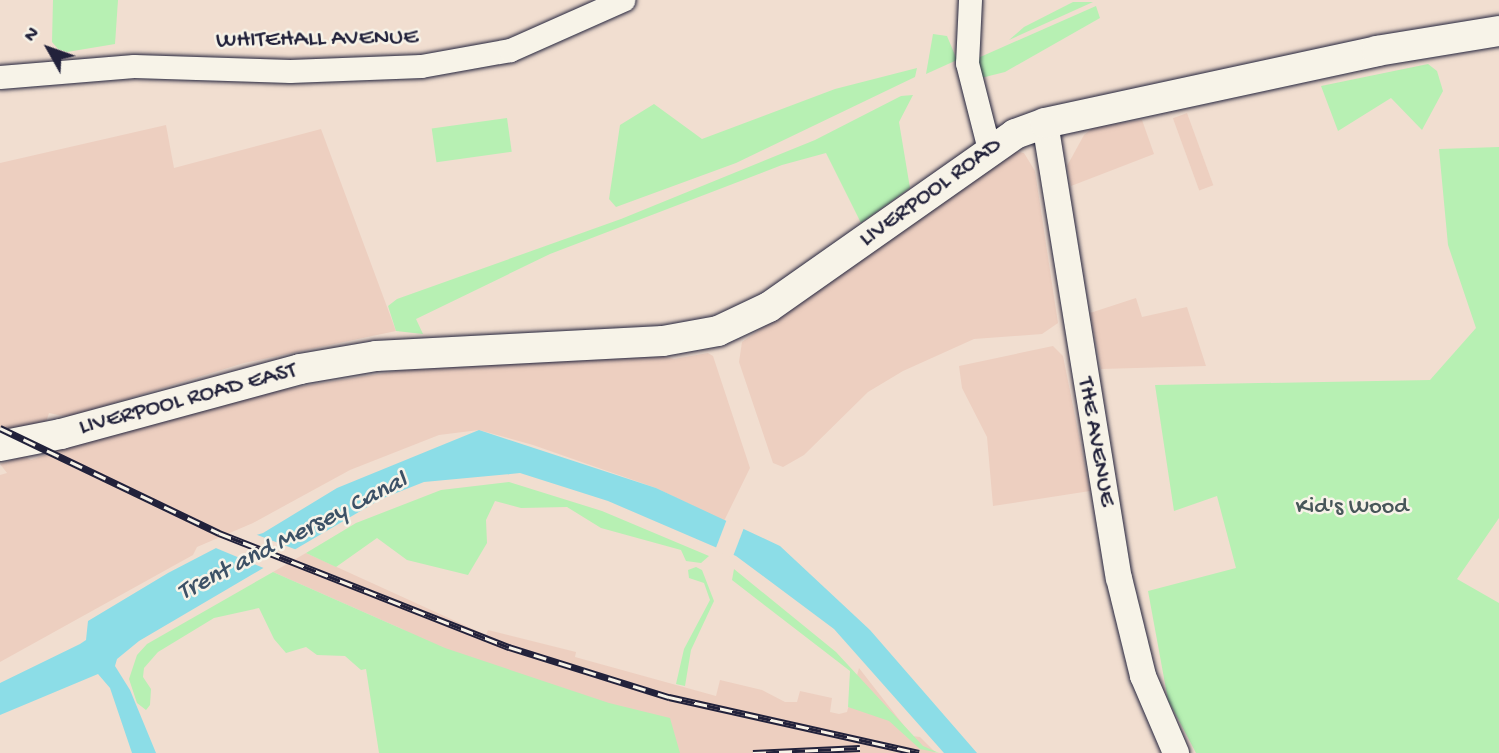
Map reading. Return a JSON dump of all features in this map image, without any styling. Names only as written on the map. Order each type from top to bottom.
[{"type":"main road","name":"LIVERPOOL ROAD","points":[[376,356],[663,341],[718,331],[769,307],[989,149],[1045,123],[1377,51],[1499,31]]},
{"type":"main road","name":"THE AVENUE","points":[[1045,123],[1119,578],[1143,676],[1176,753]]},
{"type":"main road","name":"LIVERPOOL ROAD EAST","points":[[0,446],[61,434],[300,369],[376,356]]},
{"type":"street","name":"WHITEHALL AVENUE","points":[[0,77],[134,66],[290,72],[421,66],[510,50],[624,0]]},
{"type":"street","points":[[970,0],[967,49],[989,149]]},
{"type":"shaded area","points":[[1187,113],[1213,185],[1199,190],[1173,118]]},
{"type":"shaded area","points":[[1142,120],[1154,154],[1071,186],[1067,166],[1084,135],[1094,127]]},
{"type":"shaded area","points":[[166,125],[174,168],[321,129],[396,331],[244,363],[68,417],[49,413],[45,425],[0,436],[0,163]]},
{"type":"shaded area","points":[[1014,151],[1024,153],[1035,171],[1058,323],[1042,334],[974,339],[903,371],[868,392],[804,455],[783,467],[773,463],[739,362],[742,342]]},
{"type":"shaded area","points":[[1136,298],[1142,317],[1187,307],[1206,366],[1101,369],[1090,313]]},
{"type":"shaded area","points":[[1053,346],[1063,356],[1090,491],[993,506],[987,437],[962,388],[959,366]]},
{"type":"shaded area","points":[[708,353],[713,356],[750,468],[724,521],[656,488],[533,445],[479,430],[439,435],[350,470],[253,523],[197,547],[193,555],[0,662],[0,475],[7,473],[0,464],[24,456],[31,460],[89,439],[272,391],[429,366],[654,354],[674,359]]},
{"type":"shaded area","points":[[306,553],[486,635],[488,630],[576,652],[575,657],[716,696],[720,680],[762,690],[785,702],[797,702],[800,691],[832,698],[830,712],[839,714],[847,712],[859,668],[912,736],[920,737],[936,753],[615,753],[402,629],[273,572]]},
{"type":"green space","points":[[53,0],[118,0],[115,44],[67,52],[58,49],[52,42]]},
{"type":"green space","points":[[1073,2],[1093,2],[1009,40],[1024,27]]},
{"type":"green space","points":[[1096,6],[1100,18],[1005,72],[981,78],[978,58]]},
{"type":"green space","points":[[933,34],[947,36],[957,60],[926,74]]},
{"type":"green space","points":[[1428,64],[1437,71],[1443,91],[1422,130],[1391,98],[1338,131],[1321,86]]},
{"type":"green space","points":[[917,68],[915,77],[736,163],[616,207],[609,199],[620,125],[654,104],[702,139],[835,89]]},
{"type":"green space","points":[[913,95],[899,122],[910,188],[861,223],[826,153],[782,165],[550,254],[416,319],[423,334],[396,331],[388,306],[397,299],[621,219],[815,140],[901,96]]},
{"type":"green space","points":[[507,118],[512,152],[436,162],[432,129]]},
{"type":"green space","name":"Kid's Wood","points":[[1499,147],[1499,518],[1457,579],[1499,603],[1499,753],[1196,753],[1168,700],[1148,591],[1236,568],[1217,496],[1174,511],[1155,385],[1430,380],[1476,328],[1448,245],[1439,149]]},
{"type":"green space","points":[[509,482],[602,511],[709,556],[701,563],[686,561],[681,550],[601,528],[567,507],[521,508],[495,501],[486,520],[487,543],[468,575],[407,560],[377,538],[336,567],[306,553],[356,523],[441,490]]},
{"type":"green space","points":[[696,567],[702,570],[714,601],[691,650],[685,686],[676,684],[684,649],[710,600],[704,583],[689,578],[688,570]]},
{"type":"green space","points":[[734,569],[836,652],[923,746],[939,753],[920,749],[889,721],[848,707],[850,671],[732,580]]},
{"type":"green space","points":[[273,572],[445,648],[609,703],[670,718],[680,753],[379,753],[366,669],[361,670],[345,656],[317,655],[306,647],[286,653],[274,639],[259,608],[214,618],[158,652],[144,668],[143,677],[151,689],[150,705],[146,710],[137,703],[129,679],[137,655],[147,644]]},
{"type":"water","name":"Trent and Mersey Canal","points":[[479,430],[656,488],[780,546],[870,630],[977,753],[944,753],[834,629],[736,556],[608,501],[520,473],[424,482],[381,499],[139,641],[117,659],[115,666],[130,690],[156,753],[132,753],[110,688],[98,674],[0,715],[0,683],[80,644],[86,640],[88,621],[168,573],[218,547],[263,533],[337,488]]},
{"type":"pier","points":[[727,519],[745,526],[733,558],[715,551]]},
{"type":"pier","points":[[252,533],[297,550],[266,569],[211,546]]},
{"type":"railway","points":[[0,428],[219,533],[509,647],[669,697],[919,753]]},
{"type":"railway","points":[[753,753],[860,748]]}]
